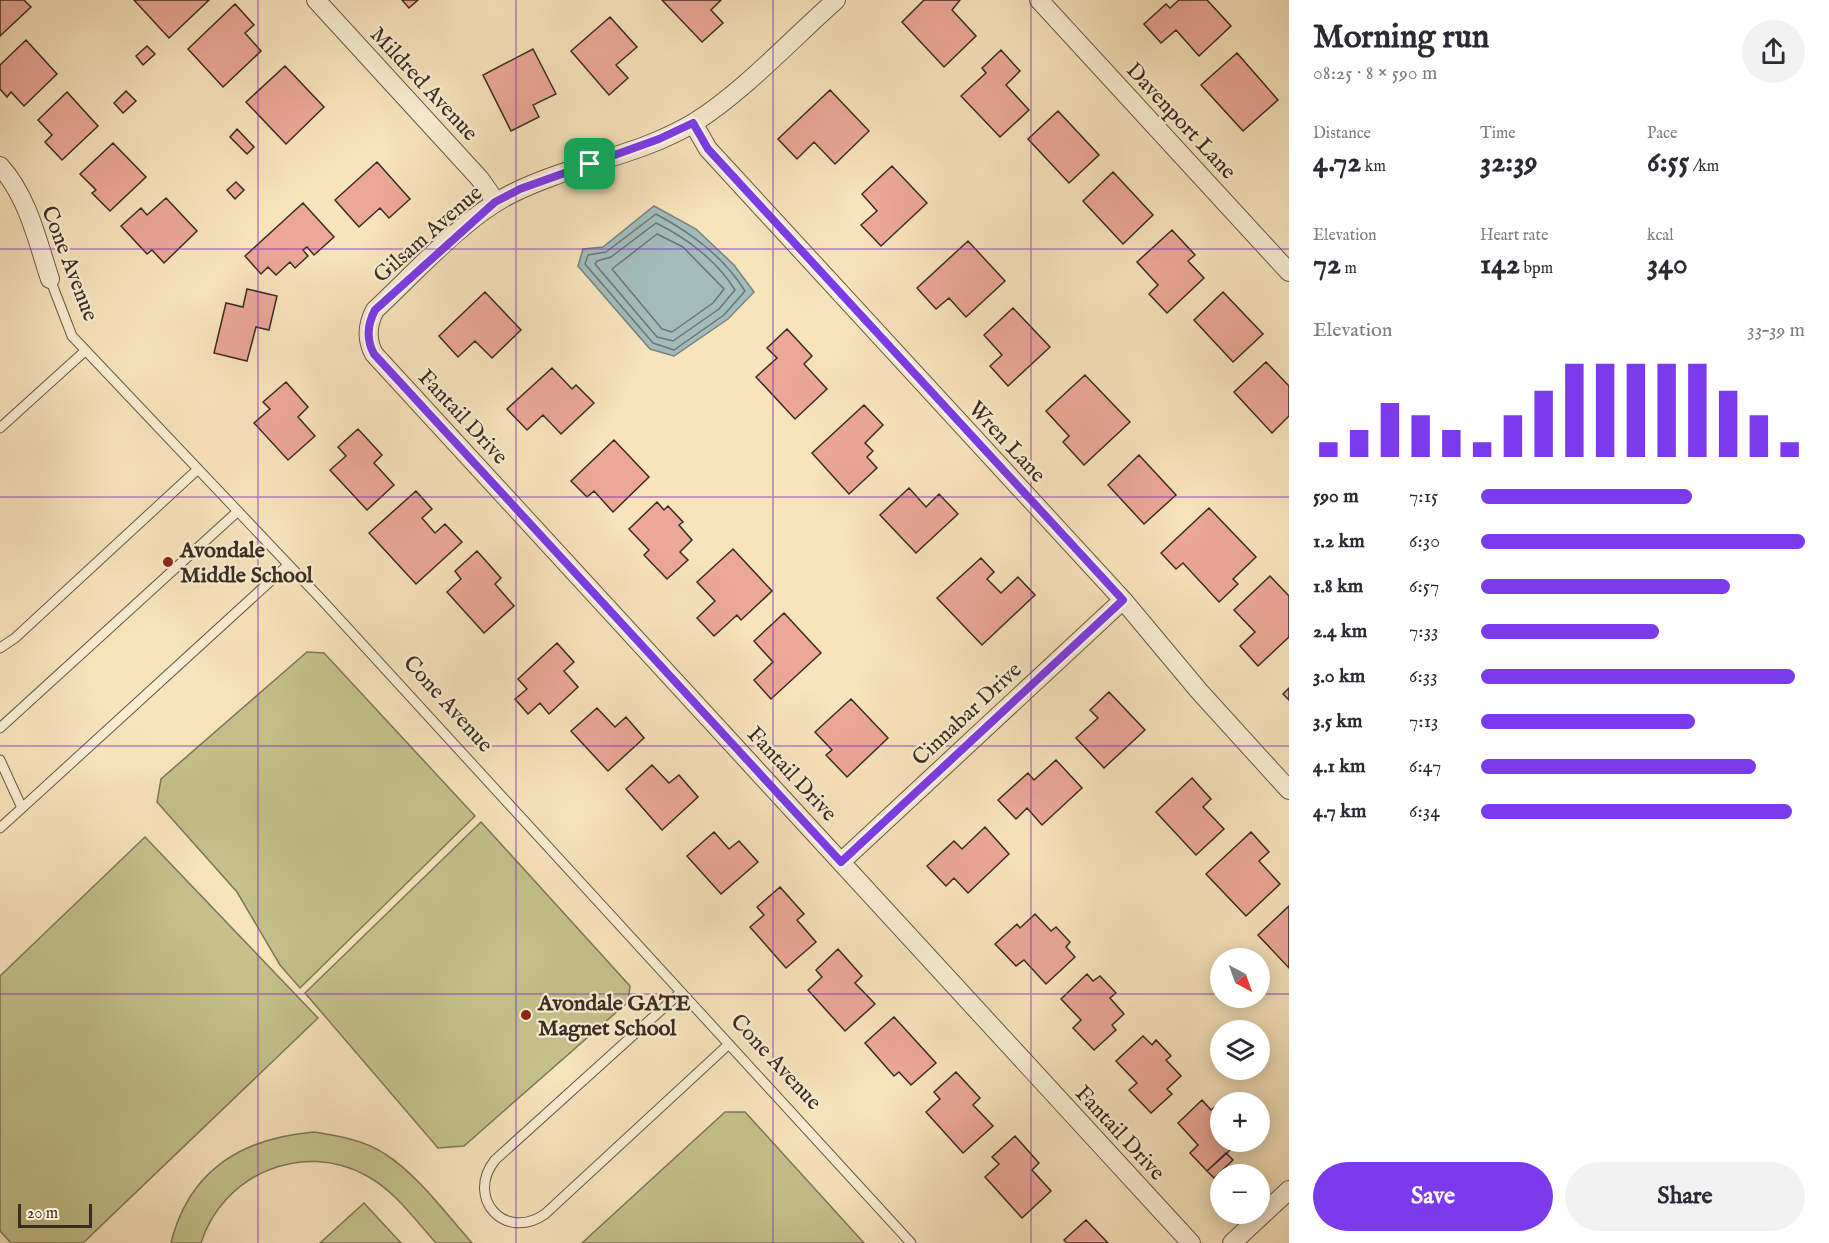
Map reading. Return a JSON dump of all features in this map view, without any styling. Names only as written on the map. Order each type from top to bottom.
[{"type":"street","name":"Mildred Avenue","points":[[316,0],[480,178],[495,202]]},
{"type":"street","name":"Gilsam Avenue","points":[[368,332],[369,320],[375,310],[495,202],[520,189],[659,139],[693,123],[716,107],[836,0]]},
{"type":"street","name":"Davenport Lane","points":[[1039,0],[1289,272]]},
{"type":"street","name":"Wren Lane","points":[[693,123],[708,149],[1123,600],[1199,691],[1289,790]]},
{"type":"street","name":"Cone Avenue","points":[[0,166],[12,179],[30,218],[50,279]]},
{"type":"street","name":"Fantail Drive","points":[[368,332],[369,344],[374,354],[1191,1243]]},
{"type":"street","name":"Cinnabar Drive","points":[[841,862],[1123,600]]},
{"type":"street","points":[[1232,1243],[1289,1190]]},
{"type":"lane","name":"Cone Avenue","points":[[50,279],[66,327],[86,351],[288,565],[911,1243]]},
{"type":"lane","points":[[0,428],[86,351]]},
{"type":"lane","points":[[0,648],[15,638],[197,470]]},
{"type":"lane","points":[[0,728],[237,512]]},
{"type":"lane","points":[[0,828],[288,565]]},
{"type":"lane","points":[[0,760],[22,808]]},
{"type":"lane","points":[[681,992],[495,1160],[488,1169],[484,1191],[493,1212],[513,1223],[524,1224],[545,1214],[729,1044]]},
{"type":"shaded area","points":[[307,652],[324,653],[475,816],[300,988],[280,965],[237,892],[157,802],[161,779]]},
{"type":"shaded area","points":[[481,822],[630,986],[628,1002],[464,1146],[438,1148],[305,993]]},
{"type":"shaded area","points":[[145,837],[318,1018],[83,1243],[11,1243],[0,1231],[0,976]]},
{"type":"shaded area","points":[[725,1112],[745,1112],[864,1243],[582,1243]]},
{"type":"shaded area","points":[[314,1132],[360,1142],[377,1149],[397,1162],[409,1172],[472,1243],[436,1243],[404,1206],[377,1182],[342,1166],[317,1162],[292,1163],[268,1170],[246,1182],[227,1198],[212,1219],[201,1243],[171,1243],[179,1218],[191,1196],[205,1177],[223,1162],[264,1142],[288,1135]]},
{"type":"shaded area","points":[[364,1203],[401,1243],[320,1243]]},
{"type":"water","points":[[654,206],[696,229],[734,265],[754,292],[728,319],[674,356],[650,349],[578,266],[583,249],[603,247]]},
{"type":"building","points":[[0,0],[24,0],[31,7],[0,36]]},
{"type":"building","points":[[134,0],[209,0],[169,38]]},
{"type":"building","points":[[402,0],[418,0],[409,8]]},
{"type":"building","points":[[662,0],[721,0],[711,10],[723,23],[702,42]]},
{"type":"building","points":[[924,0],[960,0],[952,10],[976,36],[944,67],[902,22]]},
{"type":"building","points":[[1179,0],[1207,0],[1231,26],[1199,56],[1176,30],[1161,43],[1144,24],[1166,4],[1170,8]]},
{"type":"building","points":[[235,4],[254,25],[245,33],[261,51],[223,87],[188,49]]},
{"type":"building","points":[[610,17],[637,47],[616,65],[628,78],[609,95],[571,51]]},
{"type":"building","points":[[26,40],[57,74],[24,106],[11,92],[7,97],[0,89],[0,65]]},
{"type":"building","points":[[147,46],[155,54],[143,65],[136,56]]},
{"type":"building","points":[[533,49],[556,94],[533,105],[539,117],[511,131],[483,75]]},
{"type":"building","points":[[1001,50],[1020,71],[1006,85],[1029,110],[1000,137],[961,96],[986,73],[982,68]]},
{"type":"building","points":[[1237,53],[1278,100],[1243,131],[1201,85]]},
{"type":"building","points":[[285,66],[324,107],[286,144],[246,102]]},
{"type":"building","points":[[830,90],[869,131],[835,164],[814,142],[797,159],[778,139]]},
{"type":"building","points":[[126,91],[136,101],[123,113],[114,103]]},
{"type":"building","points":[[67,92],[98,126],[62,160],[45,142],[52,135],[38,120]]},
{"type":"building","points":[[1058,111],[1099,155],[1069,183],[1028,139]]},
{"type":"building","points":[[237,129],[254,147],[247,154],[230,137]]},
{"type":"building","points":[[113,143],[146,177],[110,211],[92,193],[96,190],[80,174]]},
{"type":"building","points":[[377,162],[410,199],[389,218],[380,208],[359,227],[335,200]]},
{"type":"building","points":[[892,166],[927,203],[881,246],[861,225],[877,211],[862,194]]},
{"type":"building","points":[[1113,172],[1153,215],[1123,244],[1083,201]]},
{"type":"building","points":[[236,182],[244,190],[235,199],[227,190]]},
{"type":"building","points":[[166,198],[197,231],[164,263],[152,250],[147,254],[121,226],[141,208],[147,215]]},
{"type":"building","points":[[303,203],[334,237],[314,255],[307,247],[303,250],[308,256],[295,268],[290,262],[276,275],[268,267],[261,274],[245,256]]},
{"type":"building","points":[[1172,230],[1195,255],[1188,261],[1204,278],[1167,313],[1149,294],[1158,285],[1137,262]]},
{"type":"building","points":[[968,241],[1005,281],[966,317],[949,298],[936,309],[917,288]]},
{"type":"building","points":[[247,289],[277,296],[269,330],[256,327],[247,361],[214,353],[226,303],[243,307]]},
{"type":"building","points":[[485,292],[521,330],[492,358],[475,341],[458,357],[439,336]]},
{"type":"building","points":[[1223,292],[1263,334],[1233,362],[1194,320]]},
{"type":"building","points":[[1013,308],[1050,347],[1008,386],[990,366],[1002,355],[984,335]]},
{"type":"building","points":[[787,329],[812,356],[804,364],[827,389],[795,419],[756,377],[777,358],[767,348]]},
{"type":"building","points":[[1266,362],[1289,386],[1289,416],[1272,433],[1234,392]]},
{"type":"building","points":[[552,368],[572,389],[576,385],[594,403],[561,434],[543,415],[527,430],[507,409]]},
{"type":"building","points":[[1085,375],[1130,422],[1084,465],[1063,442],[1069,436],[1046,411]]},
{"type":"building","points":[[286,382],[308,407],[298,417],[315,436],[288,460],[254,423],[270,409],[263,402]]},
{"type":"building","points":[[864,405],[883,425],[865,443],[873,451],[867,457],[877,468],[849,494],[812,453]]},
{"type":"building","points":[[358,429],[382,455],[374,463],[394,485],[367,510],[330,470],[346,456],[338,447]]},
{"type":"building","points":[[614,440],[649,477],[613,512],[594,491],[587,497],[571,481]]},
{"type":"building","points":[[1139,455],[1176,495],[1144,524],[1108,485]]},
{"type":"building","points":[[909,488],[926,507],[939,494],[958,514],[916,553],[880,515]]},
{"type":"building","points":[[416,491],[432,509],[422,518],[435,533],[445,524],[462,542],[416,584],[369,533]]},
{"type":"building","points":[[657,502],[664,510],[668,506],[683,522],[679,525],[692,540],[680,552],[688,560],[667,579],[644,555],[649,550],[629,529]]},
{"type":"building","points":[[1209,508],[1256,557],[1233,579],[1238,584],[1219,602],[1183,563],[1176,569],[1161,553]]},
{"type":"building","points":[[733,549],[772,591],[741,620],[737,615],[714,636],[697,618],[715,601],[697,582]]},
{"type":"building","points":[[477,551],[501,578],[495,584],[514,606],[484,633],[447,592],[461,579],[455,571]]},
{"type":"building","points":[[981,558],[994,572],[987,579],[1001,593],[1018,577],[1035,595],[982,645],[937,598]]},
{"type":"building","points":[[1270,576],[1289,596],[1289,637],[1258,666],[1240,646],[1255,632],[1234,610]]},
{"type":"building","points":[[784,613],[821,653],[771,699],[754,680],[773,662],[754,641]]},
{"type":"building","points":[[557,643],[574,662],[564,671],[578,687],[549,714],[540,703],[528,714],[515,699],[527,689],[518,679]]},
{"type":"building","points":[[1289,688],[1289,700],[1283,694]]},
{"type":"building","points":[[1109,692],[1145,730],[1104,768],[1076,738],[1098,718],[1090,710]]},
{"type":"building","points":[[851,699],[888,738],[847,777],[826,755],[832,750],[815,732]]},
{"type":"building","points":[[597,708],[615,727],[626,717],[644,738],[608,771],[571,731]]},
{"type":"building","points":[[1056,760],[1082,788],[1042,825],[1027,808],[1016,819],[998,800],[1028,773],[1034,780]]},
{"type":"building","points":[[652,765],[669,783],[679,775],[698,797],[662,830],[626,789]]},
{"type":"building","points":[[1192,778],[1211,799],[1203,807],[1224,829],[1196,855],[1156,812]]},
{"type":"building","points":[[985,827],[1009,854],[968,893],[954,878],[946,886],[927,866],[954,841],[962,849]]},
{"type":"building","points":[[714,832],[729,849],[739,841],[758,862],[721,894],[687,856]]},
{"type":"building","points":[[1251,832],[1269,852],[1259,861],[1280,884],[1246,916],[1206,874]]},
{"type":"building","points":[[780,887],[804,914],[797,920],[816,942],[786,968],[750,927],[764,915],[757,907]]},
{"type":"building","points":[[1289,906],[1289,968],[1258,935]]},
{"type":"building","points":[[1035,914],[1051,931],[1056,927],[1070,942],[1066,947],[1075,957],[1046,984],[1024,960],[1016,966],[995,944],[1017,924],[1020,928]]},
{"type":"building","points":[[838,949],[862,976],[855,983],[875,1004],[845,1031],[808,990],[822,977],[816,970]]},
{"type":"building","points":[[1087,974],[1093,981],[1100,976],[1116,993],[1110,998],[1124,1014],[1112,1025],[1116,1030],[1094,1050],[1073,1028],[1081,1020],[1061,999]]},
{"type":"building","points":[[894,1017],[936,1063],[911,1085],[899,1072],[894,1076],[865,1043]]},
{"type":"building","points":[[1143,1036],[1152,1045],[1156,1040],[1171,1056],[1166,1060],[1181,1076],[1167,1089],[1172,1094],[1151,1113],[1129,1090],[1137,1083],[1116,1061]]},
{"type":"building","points":[[956,1072],[980,1098],[973,1105],[993,1126],[963,1153],[926,1112],[940,1099],[934,1092]]},
{"type":"building","points":[[1202,1100],[1210,1109],[1210,1152],[1228,1152],[1215,1164],[1210,1164],[1207,1171],[1190,1153],[1198,1145],[1178,1123]]},
{"type":"building","points":[[1015,1136],[1039,1163],[1032,1170],[1051,1191],[1022,1218],[985,1177],[999,1164],[992,1157]]},
{"type":"building","points":[[1226,1153],[1233,1160],[1229,1164],[1214,1164]]},
{"type":"building","points":[[1086,1220],[1108,1243],[1067,1243],[1064,1240]]},
{"type":"place","name":"Avondale Middle School","points":[[168,562]]},
{"type":"place","name":"Avondale GATE Magnet School","points":[[526,1015]]},
{"type":"route","points":[[693,123],[708,149],[1123,600],[841,862],[374,354],[369,344],[369,320],[375,310],[480,213],[520,189],[590,164],[659,139],[693,123]]}]
